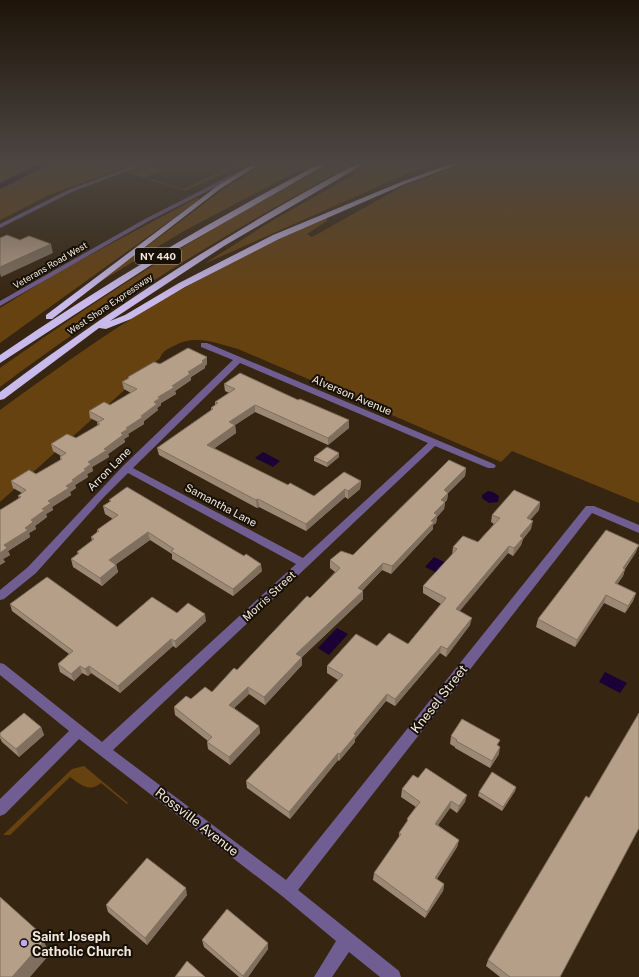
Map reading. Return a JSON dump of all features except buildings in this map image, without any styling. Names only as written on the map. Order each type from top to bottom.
[{"type":"highway","points":[[0,354],[190,210]]},
{"type":"highway","name":"West Shore Expressway","points":[[0,360],[37,333],[159,255],[238,210]]},
{"type":"highway","name":"West Shore Expressway","points":[[0,397],[125,305],[277,210]]},
{"type":"highway","points":[[82,336],[128,317],[182,285],[276,237],[341,210]]},
{"type":"street","points":[[0,226],[33,210]]},
{"type":"street","name":"Veterans Road West","points":[[0,304],[119,236],[170,210]]},
{"type":"street","name":"Alverson Avenue","points":[[204,345],[491,466]]},
{"type":"street","name":"Arron Lane","points":[[0,596],[32,570],[126,468],[238,360]]},
{"type":"street","name":"Morris Street","points":[[103,750],[434,442]]},
{"type":"street","name":"Samantha Lane","points":[[126,468],[304,564]]},
{"type":"street","name":"Knesel Street","points":[[288,891],[590,508],[639,529]]},
{"type":"street","name":"Rossville Avenue","points":[[0,668],[78,731],[288,891],[393,977]]},
{"type":"street","points":[[0,809],[78,731]]},
{"type":"street","points":[[322,977],[347,940]]},
{"type":"shaded area","points":[[0,210],[20,210],[0,220]]},
{"type":"shaded area","points":[[175,210],[185,210],[0,343],[0,308],[58,272]]},
{"type":"shaded area","points":[[196,210],[225,210],[182,232],[95,285]]},
{"type":"shaded area","points":[[246,210],[271,210],[217,241],[128,297],[42,356],[0,387],[0,368],[121,286]]},
{"type":"shaded area","points":[[292,210],[326,210],[204,264]]},
{"type":"shaded area","points":[[361,210],[639,210],[639,503],[512,451],[501,462],[238,349],[213,342],[197,340],[182,342],[166,350],[160,358],[0,502],[0,410],[112,331],[171,295],[259,249],[327,217],[327,221],[307,234],[312,237]]},
{"type":"shaded area","points":[[263,452],[280,461],[273,467],[255,458]]},
{"type":"shaded area","points":[[488,491],[499,496],[498,502],[489,503],[482,498],[482,495]]},
{"type":"shaded area","points":[[434,557],[446,563],[437,573],[425,567]]},
{"type":"shaded area","points":[[337,628],[348,634],[329,655],[318,648]]},
{"type":"shaded area","points":[[605,672],[627,683],[620,693],[599,682]]},
{"type":"shaded area","points":[[84,766],[128,803],[127,804],[101,783],[97,786],[89,787],[81,785],[70,777],[10,835],[3,835],[72,769]]},
{"type":"place","name":"Saint Joseph Catholic Church","points":[[24,943]]}]
